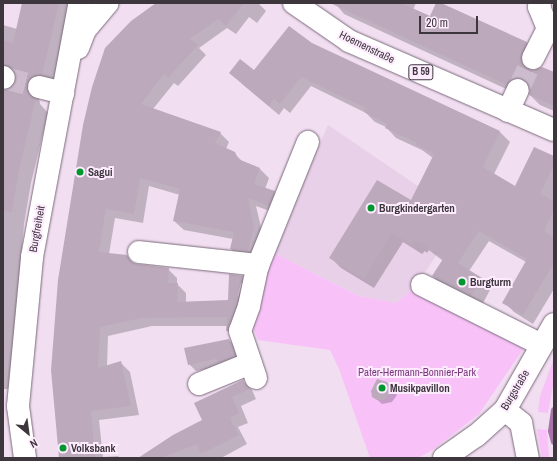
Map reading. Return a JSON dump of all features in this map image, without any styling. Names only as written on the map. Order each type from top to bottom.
[{"type":"street","name":"Burgfreiheit","points":[[25,458],[11,406],[32,257],[79,6],[81,3]]},
{"type":"street","points":[[68,69],[85,30],[108,3]]},
{"type":"street","name":"Hoemenstraße","points":[[294,3],[349,40],[554,130]]},
{"type":"street","points":[[533,58],[548,28],[537,4]]},
{"type":"street","points":[[39,87],[63,93]]},
{"type":"street","points":[[508,111],[518,90]]},
{"type":"street","points":[[200,384],[254,370],[240,331],[249,306],[258,264],[308,142]]},
{"type":"street","points":[[139,252],[258,264]]},
{"type":"street","points":[[422,285],[542,345]]},
{"type":"street","name":"Burgstraße","points":[[444,458],[476,436],[505,410],[554,324]]},
{"type":"street","points":[[505,410],[521,423],[528,458]]},
{"type":"shaded area","name":"Burgkindergarten","points":[[328,125],[462,216],[414,288],[396,303],[359,296],[272,252]]},
{"type":"green space","name":"Pater-Hermann-Bonnier-Park","points":[[272,252],[359,296],[396,303],[414,288],[524,348],[479,414],[431,451],[418,458],[370,458],[339,369],[330,350],[258,340],[251,323]]},
{"type":"green space","points":[[554,358],[554,381],[548,413],[538,412],[540,396]]},
{"type":"green space","points":[[537,429],[547,430],[549,458],[542,458]]},
{"type":"building","points":[[22,3],[59,3],[42,75],[36,75],[30,78],[27,84],[27,90],[30,96],[36,99],[19,170],[12,212],[3,211],[3,90],[13,87],[16,81],[16,75],[12,68],[3,65],[3,40],[13,43]]},
{"type":"building","points":[[156,3],[244,3],[226,26],[218,19],[190,39],[198,45],[168,78],[164,74],[141,104],[221,132],[215,143],[235,152],[238,159],[260,168],[254,184],[275,191],[269,206],[248,198],[254,227],[248,251],[230,249],[234,232],[173,221],[180,189],[140,178],[134,214],[106,209],[99,252],[127,255],[131,262],[137,264],[169,268],[168,283],[178,283],[177,302],[228,300],[229,274],[243,276],[228,331],[226,331],[227,317],[142,318],[100,327],[98,368],[121,361],[131,406],[91,411],[95,458],[59,458],[51,370],[58,280],[83,125],[92,87],[105,48],[131,21]]},
{"type":"building","points":[[330,3],[401,3],[430,16],[436,3],[441,3],[527,42],[521,58],[523,65],[528,69],[534,70],[542,67],[554,72],[554,106],[529,95],[530,89],[528,83],[523,79],[517,78],[511,80],[507,85]]},
{"type":"building","points":[[289,26],[312,43],[500,131],[483,167],[515,186],[534,147],[554,156],[554,165],[540,194],[554,201],[554,210],[544,231],[554,237],[554,263],[523,315],[502,303],[527,259],[479,231],[458,263],[482,278],[471,296],[432,276],[443,259],[418,241],[417,243],[414,241],[412,245],[392,233],[364,279],[329,258],[377,180],[411,200],[434,154],[416,145],[417,143],[385,128],[387,124],[364,112],[366,108],[301,77],[280,104],[274,99],[269,106],[229,73],[240,59],[254,70]]},
{"type":"building","points":[[229,339],[235,356],[218,363],[216,359],[188,365],[184,348]]},
{"type":"building","name":"Musikpavillon","points":[[377,379],[387,382],[393,390],[387,398],[383,400],[377,400],[372,397],[371,391]]},
{"type":"building","points":[[243,380],[248,390],[232,397],[239,413],[230,418],[239,435],[201,454],[197,444],[161,458],[138,458],[173,435],[202,420],[194,403]]},
{"type":"waterway","points":[[554,410],[551,431],[554,442]]},
{"type":"tunnel","points":[[518,90],[533,58]]},
{"type":"tunnel","points":[[4,78],[39,87]]},
{"type":"place","name":"Sagui","points":[[80,172]]},
{"type":"place","name":"Burgkindergarten","points":[[371,208]]},
{"type":"place","name":"Burgturm","points":[[462,282]]},
{"type":"place","name":"Musikpavillon","points":[[382,388]]},
{"type":"place","name":"Volksbank","points":[[63,448]]}]
